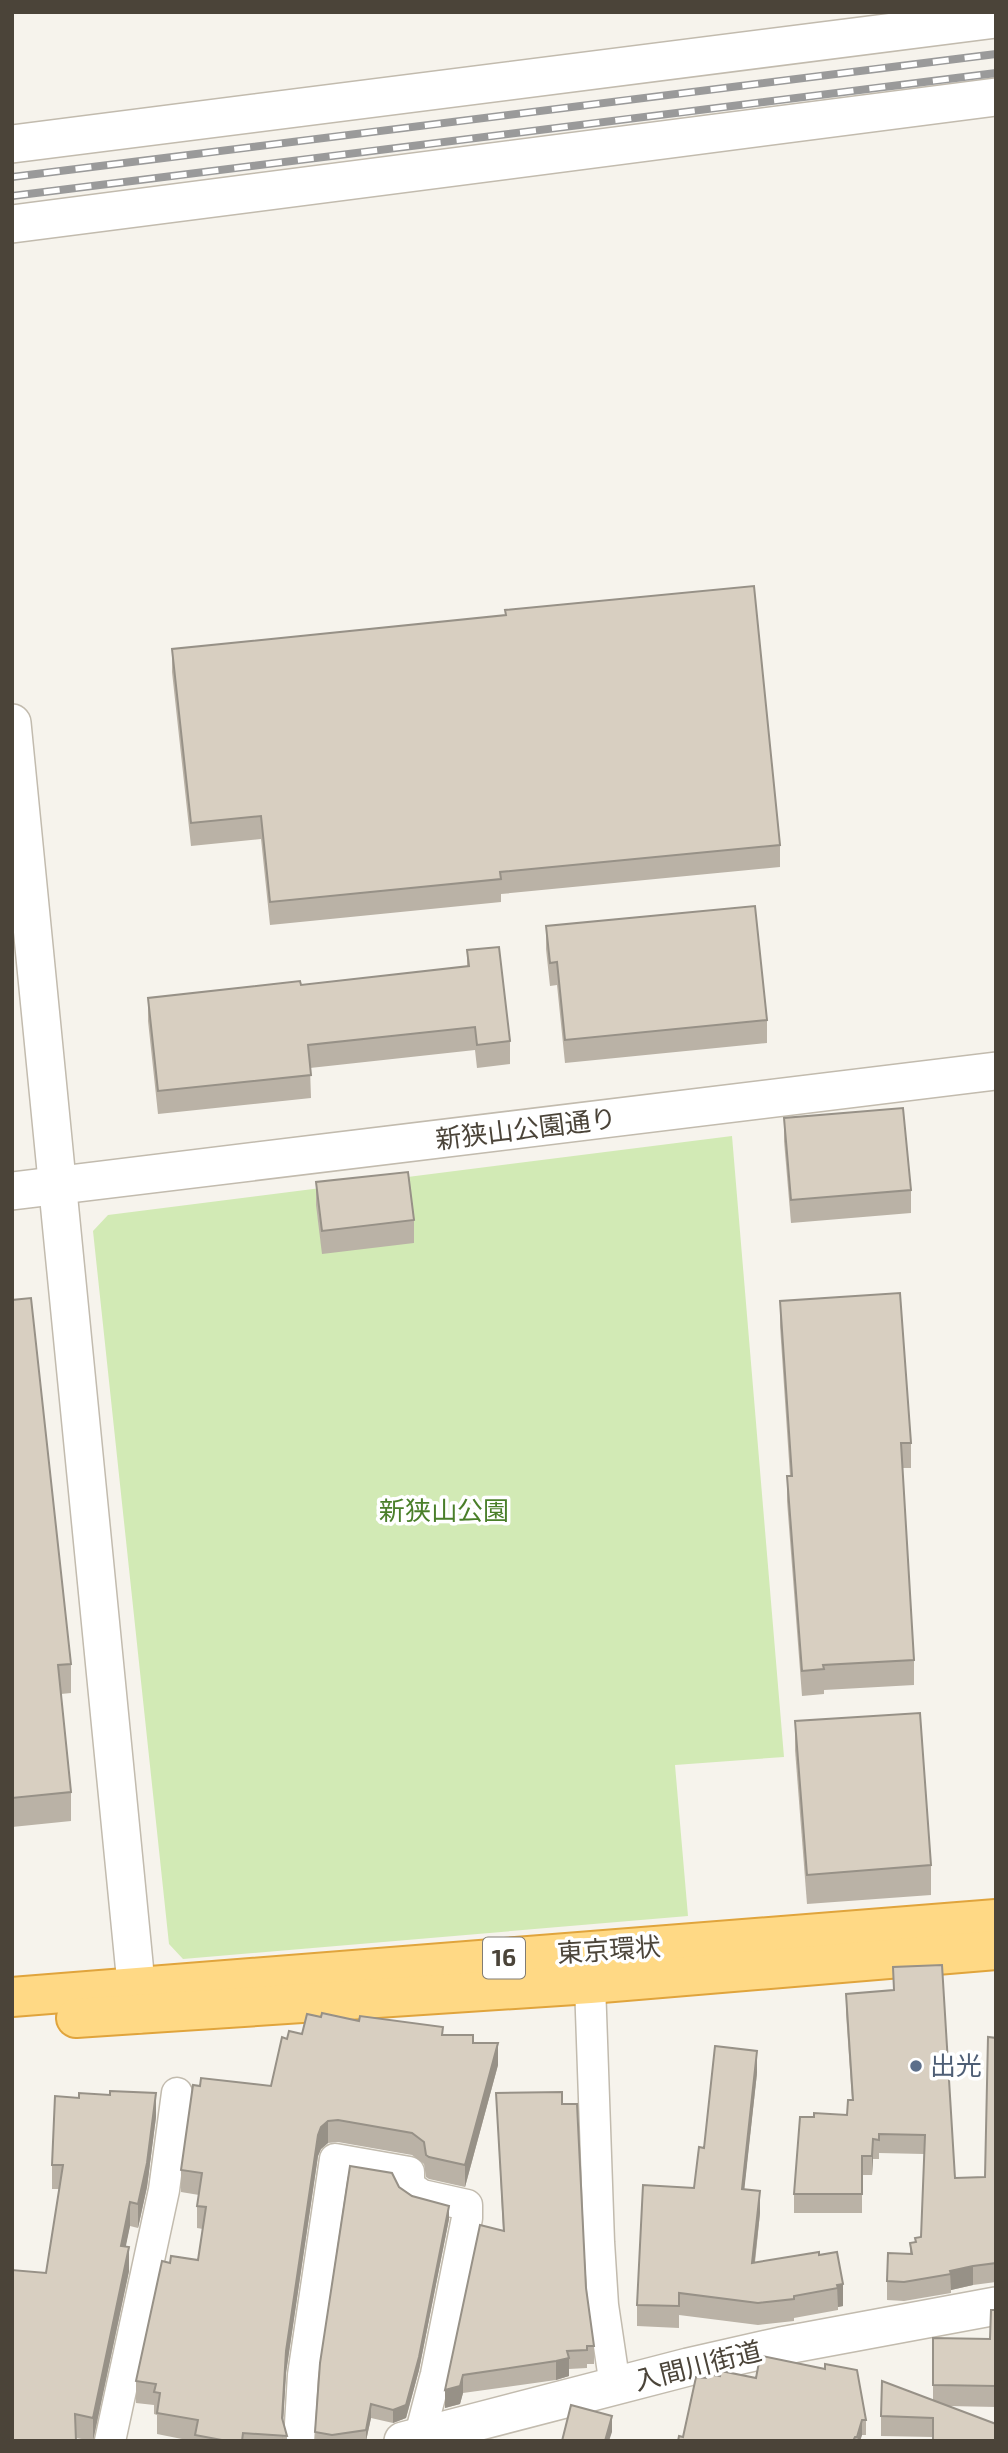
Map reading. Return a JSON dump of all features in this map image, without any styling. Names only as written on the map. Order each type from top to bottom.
[{"type":"highway","name":"東京環状","points":[[12,2023],[138,2000],[996,1919]]},
{"type":"highway","name":"東京環状","points":[[12,1997],[138,2000],[590,1984],[996,1950]]},
{"type":"street","points":[[12,144],[996,19]]},
{"type":"street","points":[[12,224],[996,97]]},
{"type":"street","points":[[12,723],[138,2000]]},
{"type":"street","name":"新狭山公園通り","points":[[12,1191],[996,1071]]},
{"type":"street","points":[[590,1984],[598,2242],[603,2305],[615,2386]]},
{"type":"street","points":[[110,2441],[164,2190],[177,2093]]},
{"type":"street","points":[[299,2441],[303,2375],[335,2159],[409,2172],[410,2186],[422,2195],[467,2205],[467,2218],[436,2374],[412,2438]]},
{"type":"street","name":"入間川街道","points":[[412,2438],[781,2346],[996,2306]]},
{"type":"green space","name":"新狭山公園","points":[[732,1136],[784,1757],[675,1765],[688,1916],[183,1959],[169,1944],[93,1231],[108,1215]]},
{"type":"building","points":[[754,586],[780,845],[500,872],[501,879],[270,902],[261,816],[191,823],[172,649],[506,615],[505,610]]},
{"type":"building","points":[[755,906],[767,1020],[565,1040],[557,962],[550,963],[546,926]]},
{"type":"building","points":[[499,947],[510,1041],[477,1045],[475,1027],[308,1045],[311,1075],[158,1091],[148,998],[300,981],[301,985],[469,966],[467,950]]},
{"type":"building","points":[[903,1108],[911,1190],[791,1200],[784,1118]]},
{"type":"building","points":[[408,1172],[414,1220],[322,1231],[316,1182]]},
{"type":"building","points":[[900,1293],[911,1443],[901,1443],[914,1660],[823,1665],[824,1669],[802,1671],[787,1476],[792,1476],[780,1301]]},
{"type":"building","points":[[31,1298],[71,1664],[58,1665],[71,1792],[12,1798],[12,1300]]},
{"type":"building","points":[[920,1713],[931,1865],[807,1875],[795,1721]]},
{"type":"building","points":[[942,1965],[955,2178],[985,2177],[988,2037],[996,2038],[996,2263],[904,2282],[887,2281],[888,2253],[912,2254],[910,2243],[921,2237],[925,2135],[879,2134],[879,2140],[873,2139],[872,2156],[862,2156],[862,2194],[794,2194],[800,2117],[814,2117],[814,2113],[847,2115],[848,2100],[853,2100],[846,1994],[894,1990],[893,1967]]},
{"type":"building","points":[[322,2013],[359,2021],[360,2016],[443,2027],[442,2035],[473,2035],[473,2043],[498,2043],[465,2165],[429,2157],[426,2155],[424,2142],[412,2133],[338,2120],[328,2121],[321,2127],[286,2351],[282,2418],[287,2436],[243,2433],[242,2441],[227,2441],[195,2435],[198,2420],[157,2413],[160,2393],[154,2392],[156,2384],[136,2381],[162,2261],[170,2263],[171,2256],[198,2260],[206,2207],[197,2206],[202,2173],[181,2170],[193,2085],[200,2086],[201,2078],[271,2086],[282,2037],[287,2039],[289,2031],[302,2034],[307,2014],[321,2017]]},
{"type":"building","points":[[715,2046],[757,2051],[742,2189],[760,2191],[752,2263],[819,2252],[819,2255],[837,2252],[843,2284],[837,2285],[838,2288],[794,2296],[794,2299],[758,2303],[679,2293],[679,2306],[637,2305],[643,2185],[694,2188],[699,2147],[704,2148]]},
{"type":"building","points":[[110,2091],[156,2093],[147,2163],[138,2204],[130,2202],[121,2246],[129,2247],[93,2418],[75,2414],[76,2441],[12,2441],[12,2270],[46,2273],[63,2165],[52,2165],[55,2096],[79,2098],[79,2093],[110,2095]]},
{"type":"building","points":[[562,2092],[562,2104],[577,2104],[586,2288],[594,2346],[587,2346],[587,2350],[567,2351],[569,2358],[556,2361],[463,2375],[460,2386],[445,2390],[480,2225],[504,2231],[496,2093]]},
{"type":"building","points":[[350,2166],[392,2173],[399,2187],[412,2196],[449,2206],[419,2357],[406,2405],[393,2410],[371,2404],[366,2430],[332,2435],[315,2432],[320,2363]]},
{"type":"building","points":[[991,2310],[996,2310],[996,2386],[933,2385],[933,2338],[990,2339]]},
{"type":"building","points":[[762,2356],[825,2369],[825,2364],[857,2370],[866,2420],[862,2420],[857,2437],[853,2441],[678,2441],[679,2436],[683,2437],[696,2377],[706,2378],[707,2374],[720,2376],[721,2371],[756,2378]]},
{"type":"building","points":[[882,2381],[996,2424],[996,2441],[933,2441],[933,2418],[881,2416]]},
{"type":"building","points":[[571,2405],[612,2416],[605,2441],[562,2441]]},
{"type":"railway","points":[[12,177],[996,54]]},
{"type":"railway","points":[[12,196],[996,73]]},
{"type":"place","name":"出光","points":[[916,2066]]}]
